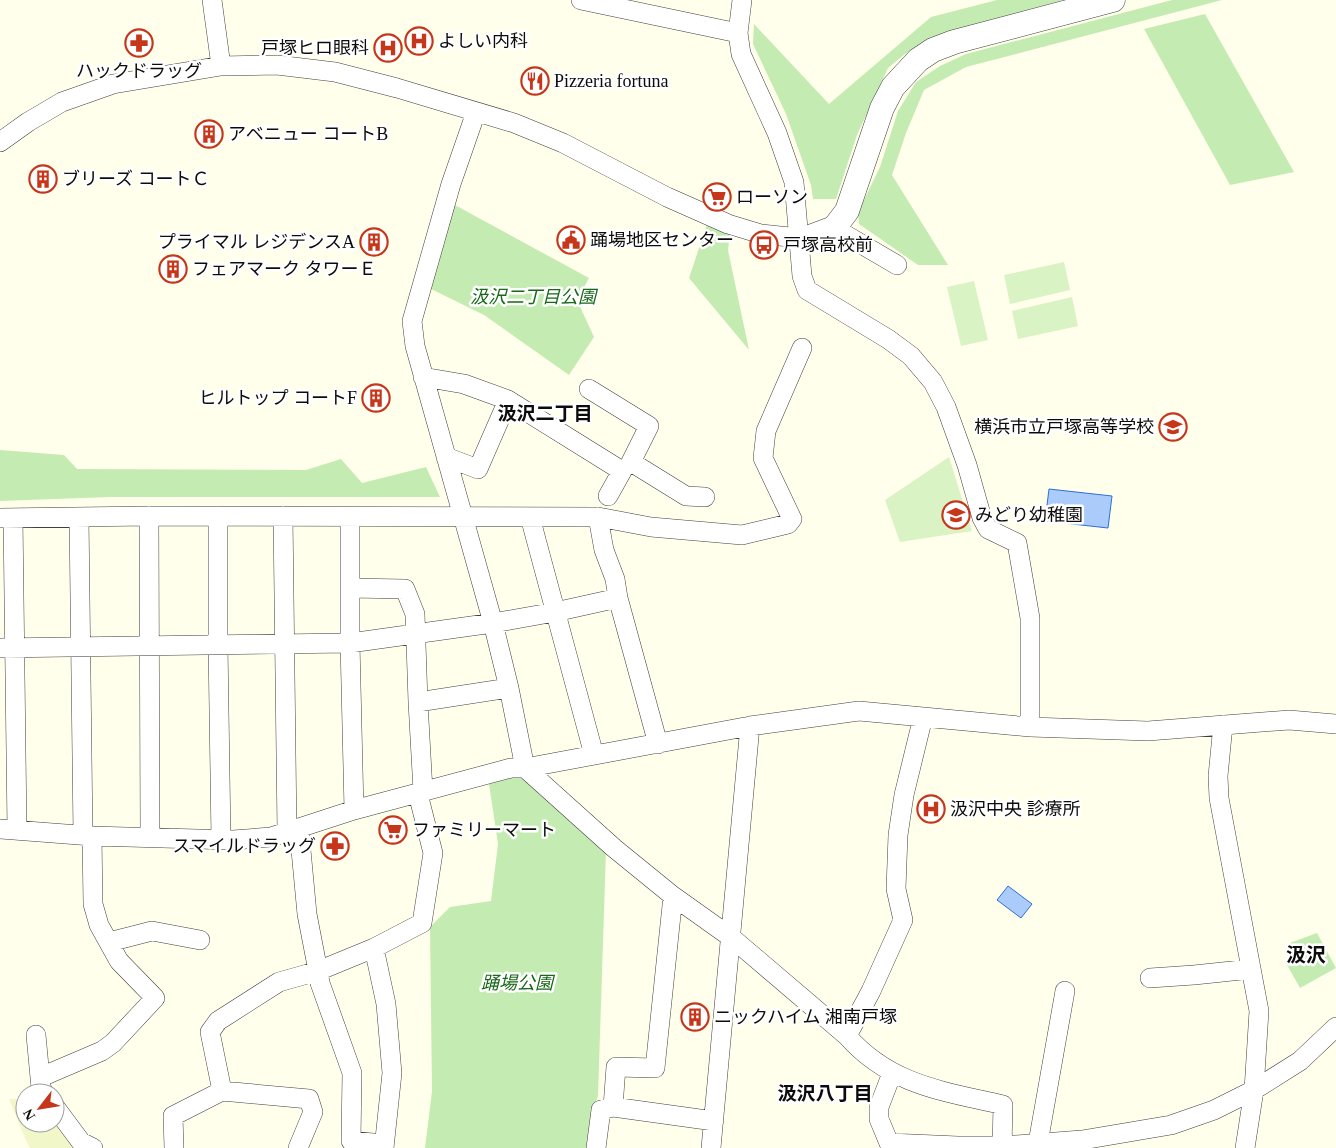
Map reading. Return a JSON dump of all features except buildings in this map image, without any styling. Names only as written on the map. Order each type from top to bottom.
[{"type":"street","points":[[212,0],[221,66]]},
{"type":"street","points":[[581,0],[738,33]]},
{"type":"street","points":[[742,0],[738,33],[741,54],[777,133],[794,182],[802,276],[807,290],[888,339],[911,356],[933,382],[946,407],[967,465],[982,518],[988,529],[1017,543],[1030,618],[1030,727]]},
{"type":"street","points":[[0,142],[28,122],[62,102],[113,84],[221,66],[277,65],[335,72],[397,88],[539,132],[667,197],[728,224],[761,234],[799,238],[810,237],[834,228],[847,211],[882,108],[893,87],[918,60],[933,50],[954,42],[1113,0]]},
{"type":"street","points":[[476,112],[451,184],[412,321],[415,346],[423,377],[464,516],[510,688],[525,768],[614,848],[673,896],[732,938],[847,1036],[859,1050],[892,1073],[922,1086],[1003,1105],[1002,1147]]},
{"type":"street","points":[[834,228],[898,265]]},
{"type":"street","points":[[802,348],[766,431],[763,458],[792,519],[788,524],[742,535],[651,527],[598,517],[149,516],[6,518],[9,830],[88,836],[233,840],[271,837],[354,810],[511,768],[525,768],[594,756],[750,726],[860,711],[1030,727],[1148,731],[1289,720],[1336,724]]},
{"type":"street","points":[[423,377],[464,384],[508,400],[626,466],[686,496],[705,497]]},
{"type":"street","points":[[589,389],[649,426],[608,496]]},
{"type":"street","points":[[446,457],[478,468],[508,400]]},
{"type":"street","points":[[149,516],[150,837]]},
{"type":"street","points":[[218,516],[221,839]]},
{"type":"street","points":[[283,516],[285,644],[293,831],[320,983],[352,1073],[351,1141],[384,1146],[392,1073],[386,1004],[374,948]]},
{"type":"street","points":[[350,516],[350,643],[354,810]]},
{"type":"street","points":[[46,1083],[113,1043],[155,998],[119,961],[110,942],[98,925],[94,904],[88,836],[81,647],[79,517]]},
{"type":"street","points":[[530,517],[594,756]]},
{"type":"street","points":[[598,517],[604,550],[615,579],[618,598],[658,744]]},
{"type":"street","points":[[222,1091],[210,1032],[218,1020],[279,982],[318,971],[374,948],[422,923],[433,852],[420,792],[415,614],[405,589],[351,588]]},
{"type":"street","points":[[7,648],[350,643],[492,623],[618,598]]},
{"type":"street","points":[[418,702],[510,688]]},
{"type":"street","points":[[847,1036],[871,991],[903,920],[896,889],[898,834],[904,795],[923,717]]},
{"type":"street","points":[[1223,725],[1218,776],[1219,798],[1259,1012],[1254,1090],[1245,1148]]},
{"type":"street","points":[[711,1148],[732,938],[750,726]]},
{"type":"street","points":[[613,1108],[616,1067],[655,1068],[673,896]]},
{"type":"street","points":[[110,942],[152,931],[200,940]]},
{"type":"street","points":[[1150,978],[1251,969]]},
{"type":"street","points":[[1038,1143],[1065,991]]},
{"type":"street","points":[[892,1073],[879,1107],[879,1119],[890,1146],[1002,1147],[1038,1143],[1083,1144],[1171,1125],[1214,1110],[1254,1090],[1300,1061],[1336,1027]]},
{"type":"street","points":[[36,1035],[42,1083]]},
{"type":"street","points":[[174,1148],[173,1116],[222,1091],[309,1099],[313,1112],[298,1148]]},
{"type":"street","points":[[596,1148],[601,1110],[613,1108],[714,1121]]},
{"type":"street","points":[[65,1121],[81,1142],[93,1148]]},
{"type":"green space","points":[[997,0],[1063,0],[953,31],[925,41],[905,54],[888,68],[857,135],[836,199],[813,199],[811,185],[786,114],[753,44],[754,24],[829,104],[931,17]]},
{"type":"green space","points":[[1172,0],[1222,0],[966,67],[924,90],[906,133],[892,175],[948,265],[918,265],[859,224],[858,212],[880,167],[898,111],[916,82],[940,66],[966,54]]},
{"type":"green space","points":[[1205,14],[1294,172],[1230,185],[1144,29]]},
{"type":"green space","name":"汲沢二丁目公園","points":[[453,204],[589,278],[577,300],[594,337],[569,375],[484,315],[431,289]]},
{"type":"green space","points":[[707,224],[730,234],[728,250],[749,350],[689,278]]},
{"type":"green space","points":[[1064,262],[1070,290],[1010,304],[1004,275]]},
{"type":"green space","points":[[974,281],[988,340],[961,346],[947,287]]},
{"type":"green space","points":[[1072,297],[1078,326],[1018,339],[1012,311]]},
{"type":"green space","points":[[0,450],[64,455],[77,469],[306,470],[341,459],[362,483],[426,467],[440,497],[110,497],[0,501]]},
{"type":"green space","points":[[949,457],[972,531],[900,542],[885,500]]},
{"type":"green space","name":"踊場公園","points":[[523,774],[606,850],[598,1096],[593,1110],[590,1148],[425,1148],[432,1091],[430,927],[450,907],[491,901],[498,844],[489,784]]},
{"type":"green space","points":[[1317,933],[1336,968],[1300,988],[1286,963],[1293,959],[1287,944]]},
{"type":"green space","points":[[9,1099],[15,1099],[15,1114]]},
{"type":"green space","points":[[65,1128],[81,1148],[30,1148],[23,1133],[65,1133]]},
{"type":"water","points":[[1049,489],[1112,496],[1108,528],[1045,521]]},
{"type":"water","points":[[1008,886],[1032,904],[1021,918],[997,900]]},
{"type":"place","name":"よしい内科","points":[[419,41]]},
{"type":"place","name":"ハックドラッグ","points":[[139,43]]},
{"type":"place","name":"戸塚ヒロ眼科","points":[[388,48]]},
{"type":"place","name":"Pizzeria fortuna","points":[[535,81]]},
{"type":"place","name":"アベニュー コートB","points":[[209,134]]},
{"type":"place","name":"ブリーズ コートＣ","points":[[43,179]]},
{"type":"place","name":"ローソン","points":[[717,197]]},
{"type":"place","name":"踊場地区センター","points":[[571,240]]},
{"type":"place","name":"プライマル レジデンスA","points":[[374,242]]},
{"type":"place","name":"戸塚高校前","points":[[764,245]]},
{"type":"place","name":"フェアマーク タワーＥ","points":[[173,269]]},
{"type":"place","name":"ヒルトップ コートF","points":[[376,398]]},
{"type":"place","name":"横浜市立戸塚高等学校","points":[[1173,427]]},
{"type":"place","name":"みどり幼稚園","points":[[956,515]]},
{"type":"place","name":"汲沢中央 診療所","points":[[931,809]]},
{"type":"place","name":"ファミリーマート","points":[[393,830]]},
{"type":"place","name":"スマイルドラッグ","points":[[335,846]]},
{"type":"place","name":"ニックハイム 湘南戸塚","points":[[695,1017]]},
{"type":"district","name":"汲沢二丁目","points":[[545,413]]},
{"type":"district","name":"汲沢","points":[[1306,955]]},
{"type":"district","name":"汲沢八丁目","points":[[825,1093]]}]
